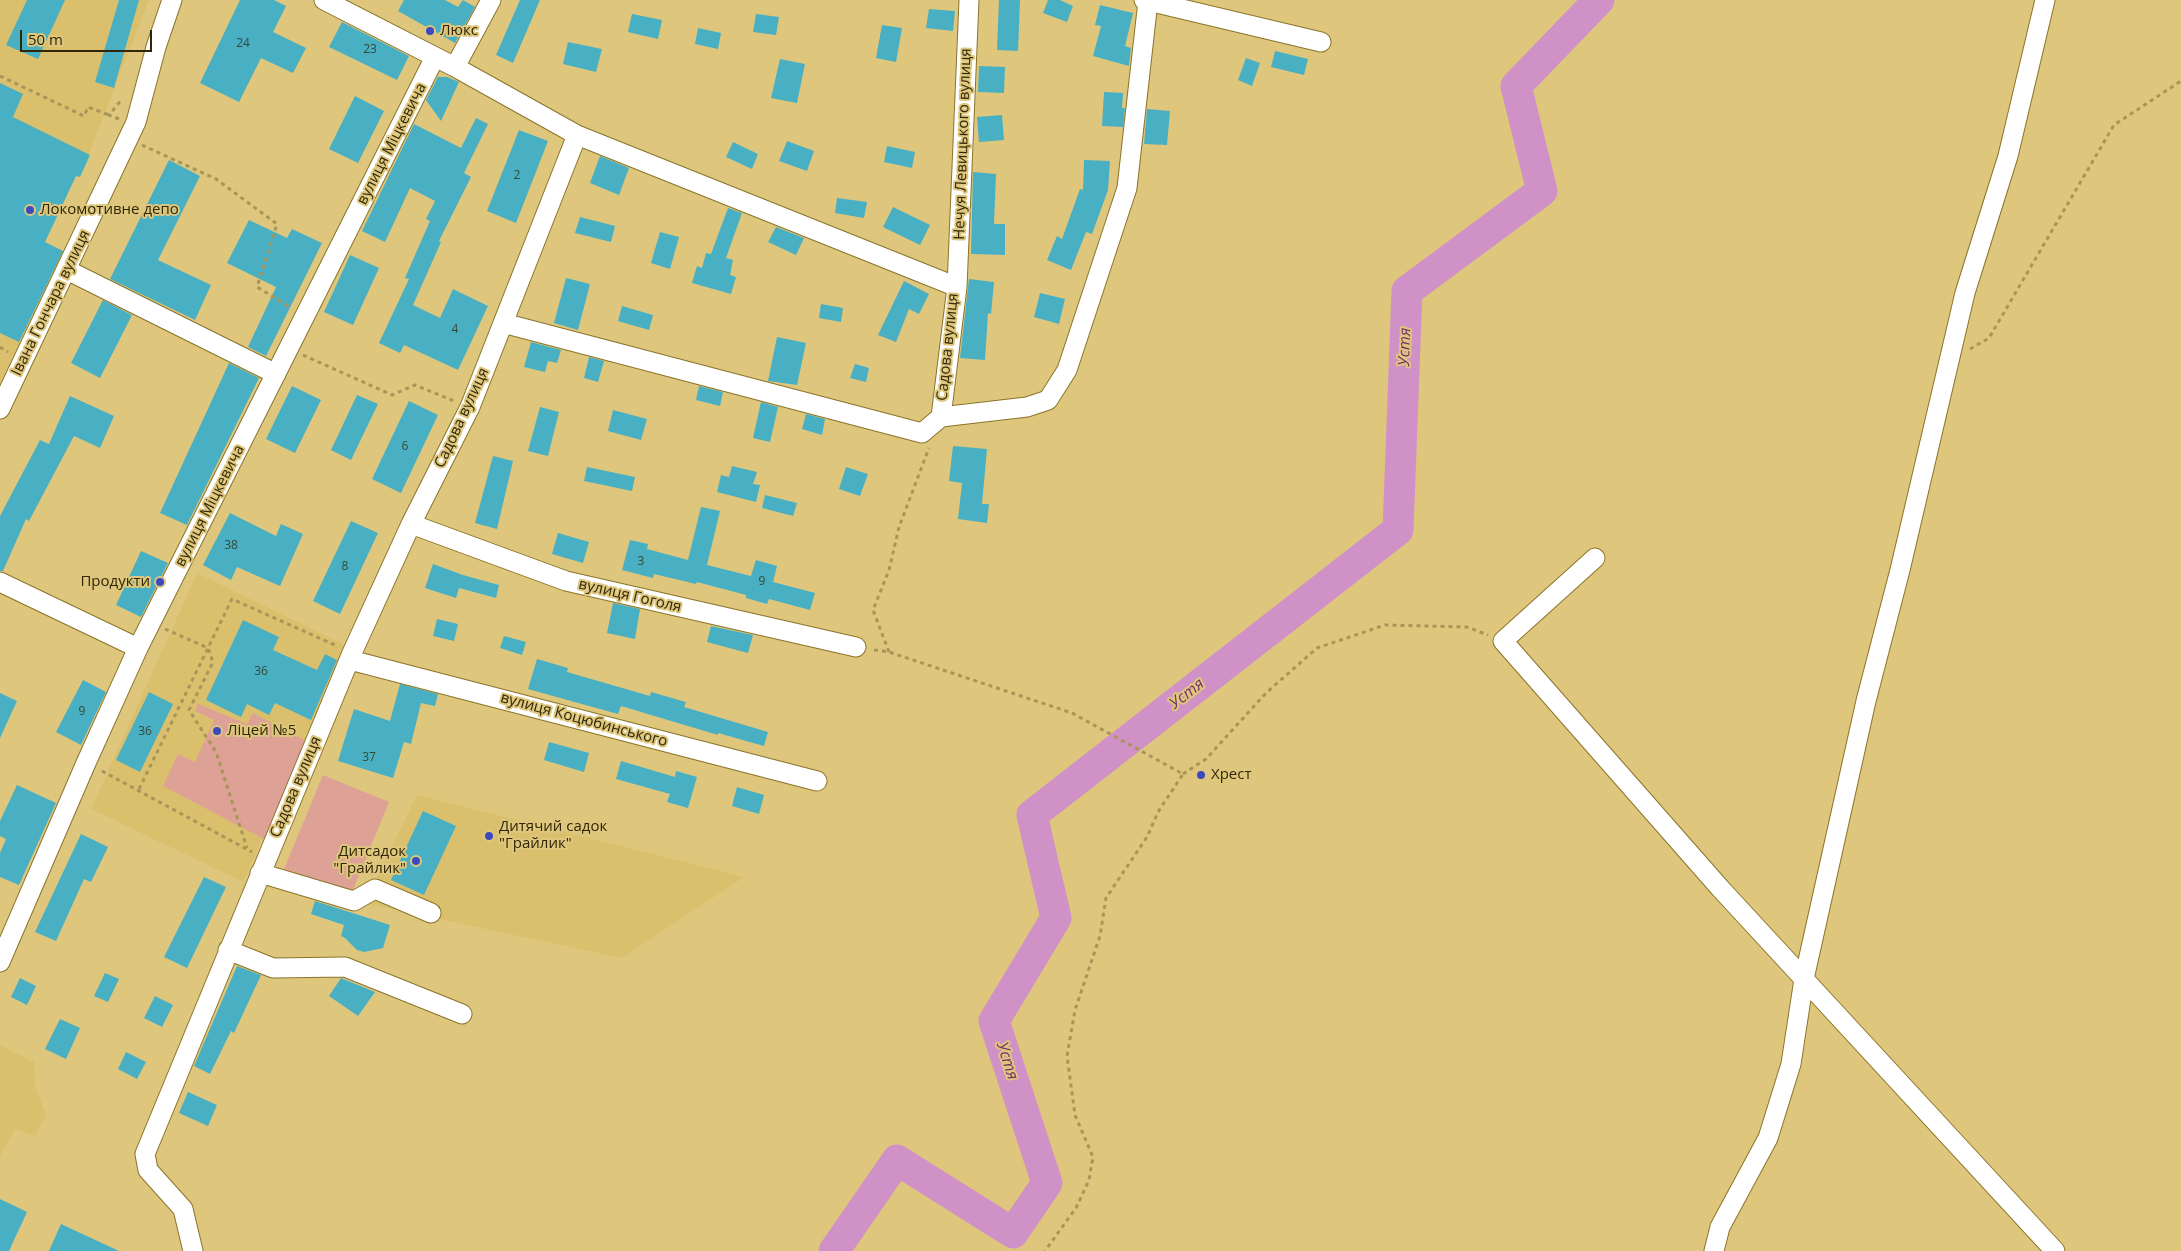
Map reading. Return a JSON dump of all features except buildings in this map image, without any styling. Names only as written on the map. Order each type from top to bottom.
[{"type":"street","name":"Івана Гончара вулиця","points":[[0,409],[136,122],[156,47],[172,0]]},
{"type":"street","name":"Садова вулиця","points":[[324,0],[456,67],[577,136],[957,288],[940,417],[922,433],[503,323]]},
{"type":"street","points":[[456,67],[491,0]]},
{"type":"street","name":"Нечуя Левицького вулиця","points":[[957,288],[969,0]]},
{"type":"street","points":[[940,417],[1027,406],[1048,400],[1067,370],[1127,188],[1146,0],[1321,42]]},
{"type":"street","points":[[1714,1251],[1720,1227],[1768,1138],[1791,1064],[1804,980],[1866,701],[1900,570],[1965,293],[2008,156],[2045,0]]},
{"type":"street","name":"вулиця Міцкевича","points":[[0,962],[138,648],[436,58]]},
{"type":"street","name":"Садова вулиця","points":[[193,1251],[183,1209],[148,1170],[145,1154],[351,656],[411,524],[470,407],[577,136]]},
{"type":"street","points":[[66,270],[276,374]]},
{"type":"street","name":"вулиця Гоголя","points":[[411,524],[566,581],[856,647]]},
{"type":"street","points":[[1595,558],[1503,641],[1713,880],[2055,1251]]},
{"type":"street","points":[[0,582],[138,648]]},
{"type":"street","name":"вулиця Коцюбинського","points":[[351,656],[817,781]]},
{"type":"street","points":[[262,868],[354,901],[375,890],[431,913]]},
{"type":"street","points":[[228,950],[273,968],[345,967],[462,1014]]},
{"type":"path","points":[[0,76],[84,116],[88,107],[109,116]]},
{"type":"path","points":[[1950,360],[1989,338],[2114,125],[2181,80]]},
{"type":"path","points":[[136,122],[143,125],[136,142],[216,179],[277,224],[258,287],[305,316]]},
{"type":"path","points":[[289,348],[392,395],[415,385],[470,407]]},
{"type":"path","points":[[889,652],[873,610],[889,570],[899,527],[930,444]]},
{"type":"path","points":[[139,789],[232,599],[351,656]]},
{"type":"path","points":[[151,622],[208,648],[213,662],[189,710],[216,752],[247,848],[262,868]]},
{"type":"path","points":[[1045,1251],[1076,1208],[1089,1180],[1093,1157],[1075,1115],[1067,1056],[1075,1010],[1100,936],[1106,898],[1147,837],[1158,812],[1183,774],[1206,759],[1266,694],[1317,648],[1386,625],[1467,627],[1503,641]]},
{"type":"path","points":[[856,647],[889,652],[1072,713],[1183,774]]},
{"type":"path","points":[[86,763],[139,789],[247,848]]},
{"type":"shaded area","points":[[0,0],[149,0],[80,177],[76,176],[45,242],[64,252],[0,384]]},
{"type":"shaded area","name":"Ліцей №5","points":[[197,573],[347,646],[243,882],[91,809]]},
{"type":"shaded area","points":[[198,704],[247,724],[253,713],[306,741],[264,839],[163,786],[178,754],[195,762],[214,720],[195,711]]},
{"type":"shaded area","points":[[323,775],[389,802],[351,895],[284,869]]},
{"type":"shaded area","name":"Дитячий садок \"Грайлик\"","points":[[417,795],[744,877],[622,958],[364,903]]},
{"type":"shaded area","points":[[0,1045],[34,1062],[35,1086],[46,1115],[35,1136],[15,1129],[0,1156]]},
{"type":"waterway","name":"Устя","points":[[834,1251],[897,1160],[1013,1233],[1047,1183],[994,1021],[1056,918],[1032,815],[1398,530],[1407,291],[1542,191],[1516,86],[1599,0]]},
{"type":"place","name":"Люкс","points":[[430,31]]},
{"type":"place","name":"Локомотивне депо","points":[[30,210]]},
{"type":"place","name":"Продукти","points":[[160,582]]},
{"type":"place","name":"Ліцей №5","points":[[217,731]]},
{"type":"place","name":"Хрест","points":[[1201,775]]},
{"type":"place","name":"Дитячий садок \"Грайлик\"","points":[[489,836]]},
{"type":"place","name":"Дитсадок \"Грайлик\"","points":[[416,861]]}]
